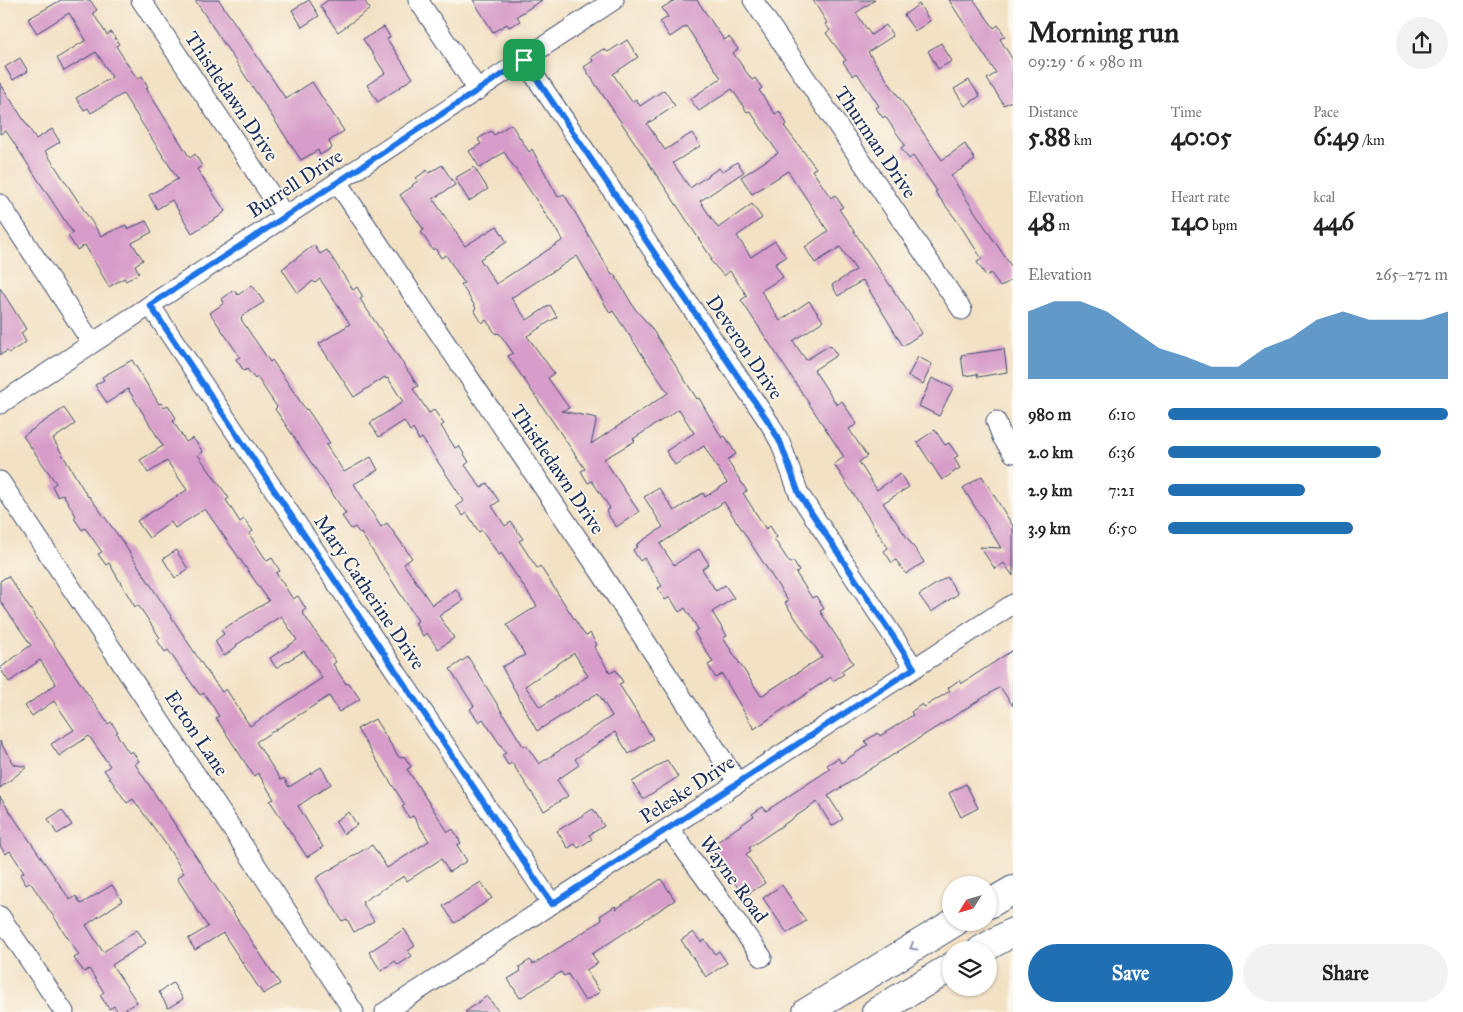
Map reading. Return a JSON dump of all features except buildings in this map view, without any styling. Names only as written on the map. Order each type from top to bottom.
[{"type":"highway","points":[[998,899],[1013,890]]},
{"type":"highway","points":[[807,1012],[942,930]]},
{"type":"highway","points":[[996,941],[1013,932]]},
{"type":"highway","points":[[876,1012],[942,972]]},
{"type":"street","name":"Thistledawn Drive","points":[[141,0],[285,216]]},
{"type":"street","points":[[418,0],[478,90]]},
{"type":"street","name":"Burrell Drive","points":[[0,404],[614,0]]},
{"type":"street","name":"Thurman Drive","points":[[753,0],[962,310]]},
{"type":"street","name":"Deveron Drive","points":[[524,60],[770,424],[781,444],[799,494],[914,668]]},
{"type":"street","name":"Thistledawn Drive","points":[[337,182],[601,573],[738,783]]},
{"type":"street","points":[[0,204],[92,343]]},
{"type":"street","name":"Mary Catherine Drive","points":[[150,305],[552,904]]},
{"type":"street","points":[[996,421],[1002,437],[1013,454]]},
{"type":"street","name":"Ecton Lane","points":[[0,481],[354,1012]]},
{"type":"street","name":"Peleske Drive","points":[[385,1012],[1013,604]]},
{"type":"street","name":"Wayne Road","points":[[669,828],[762,957]]},
{"type":"street","points":[[0,916],[64,1012]]},
{"type":"route","points":[[524,60],[770,424],[781,444],[792,479],[799,494],[914,668],[552,904],[150,305],[524,60]]}]
